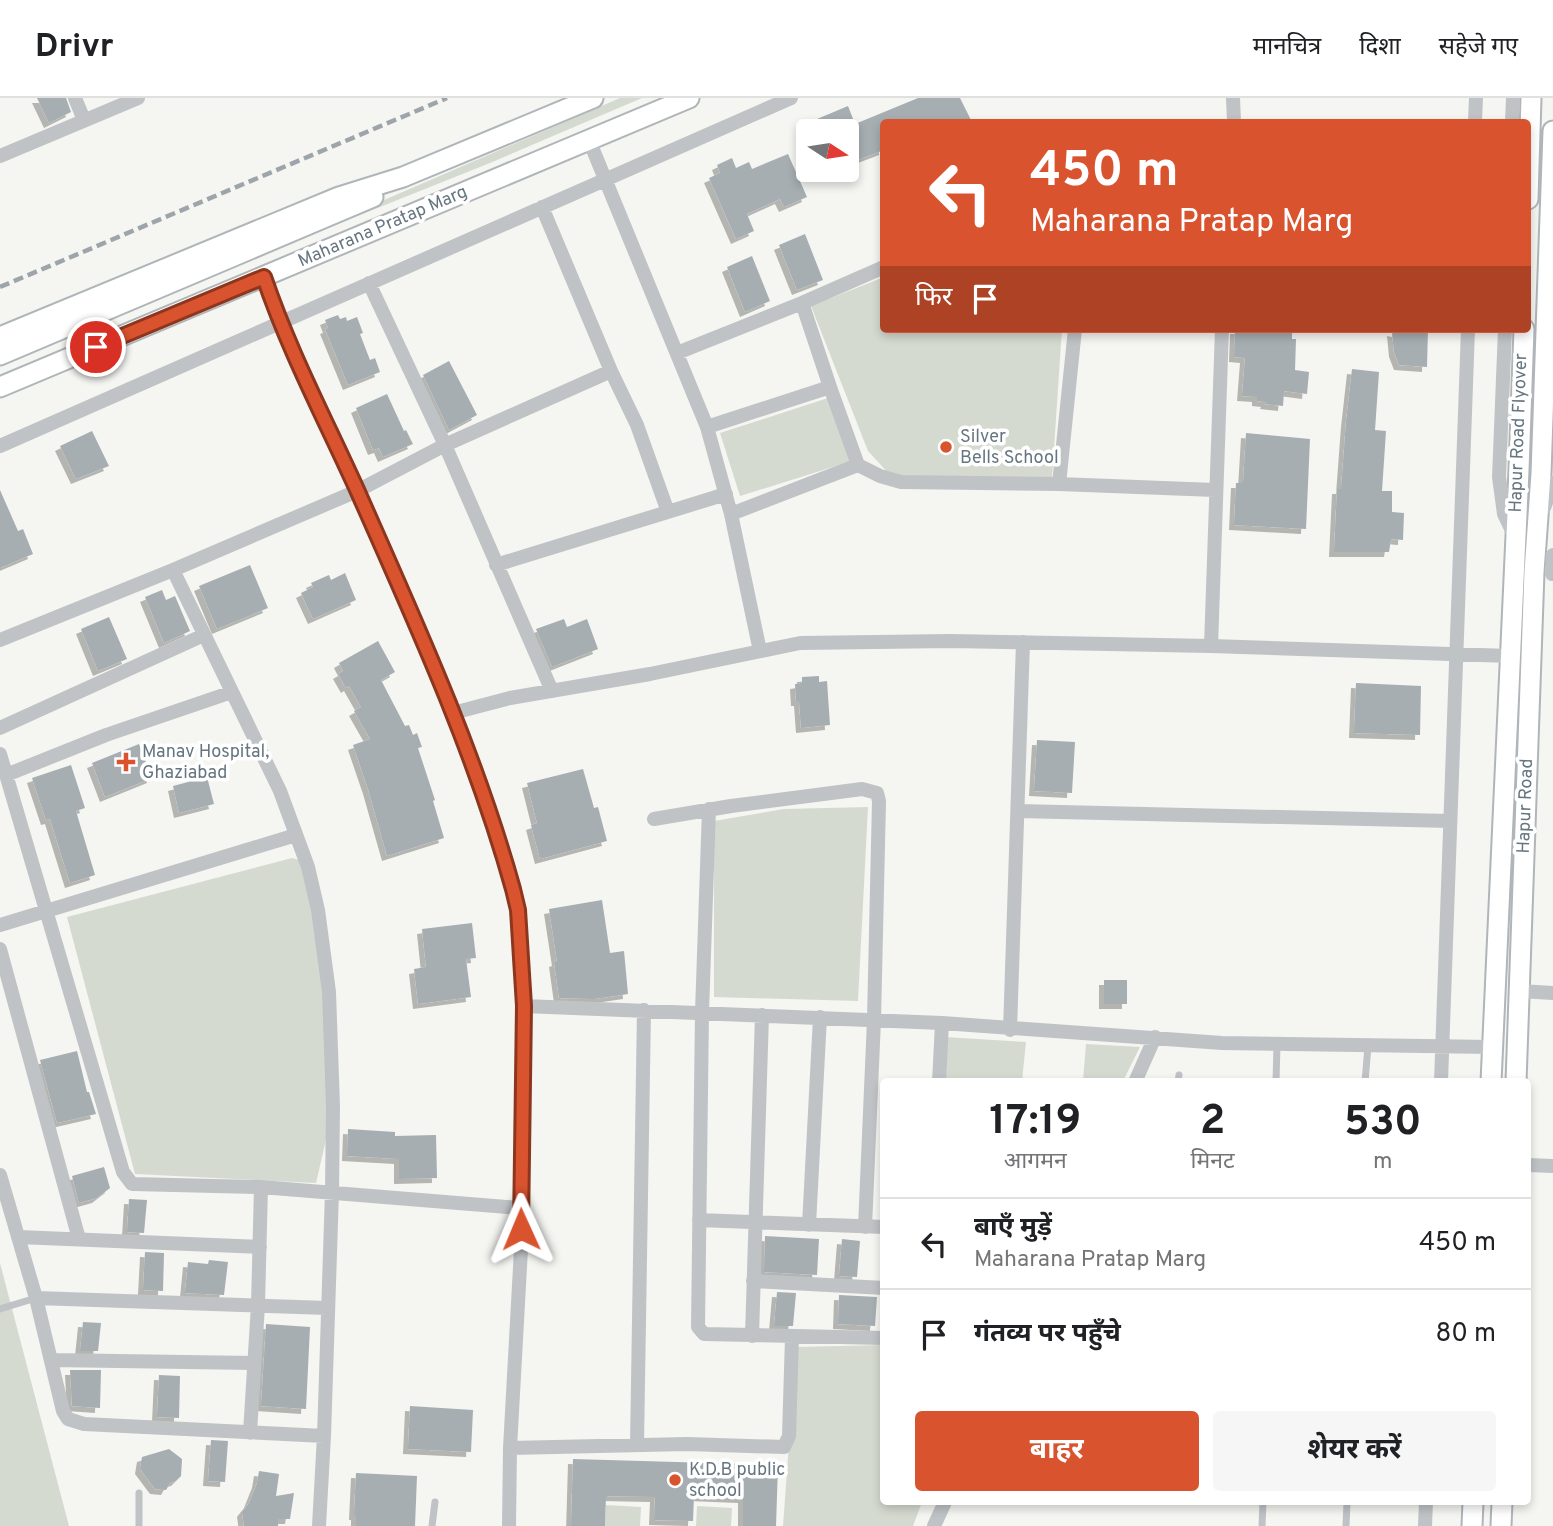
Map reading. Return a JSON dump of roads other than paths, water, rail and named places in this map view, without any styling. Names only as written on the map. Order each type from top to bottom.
[{"type":"main road","points":[[0,337],[339,197],[402,177],[593,98]]},
{"type":"main road","name":"Maharana Pratap Marg","points":[[0,387],[689,98]]},
{"type":"main road","points":[[1530,119],[1531,98]]},
{"type":"main road","name":"Hapur Road Flyover","points":[[1536,531],[1547,478],[1553,131]]},
{"type":"main road","points":[[0,355],[345,210],[453,156]]},
{"type":"main road","name":"Hapur Road Flyover","points":[[1515,537],[1524,333]]},
{"type":"main road","name":"Hapur Road","points":[[1517,1078],[1520,991],[1548,569],[1536,531]]},
{"type":"main road","name":"Hapur Road","points":[[1491,1078],[1515,537]]},
{"type":"main road","points":[[1472,1526],[1473,1505]]},
{"type":"main road","points":[[1501,1526],[1502,1505]]},
{"type":"street","points":[[75,98],[85,120]]},
{"type":"street","points":[[0,156],[138,98]]},
{"type":"street","points":[[0,446],[791,98]]},
{"type":"street","points":[[1233,98],[1234,119]]},
{"type":"street","points":[[1475,119],[1476,98]]},
{"type":"street","points":[[1512,119],[1513,98]]},
{"type":"street","points":[[589,140],[708,427],[731,514],[760,651]]},
{"type":"street","points":[[542,207],[611,371],[637,425],[668,512]]},
{"type":"street","points":[[677,353],[880,269]]},
{"type":"street","points":[[264,277],[280,323],[357,491],[453,713],[507,869],[518,910],[524,1006],[521,1249],[510,1448],[509,1526]]},
{"type":"street","points":[[369,283],[445,445],[551,691]]},
{"type":"street","points":[[802,303],[858,465],[880,476],[901,482],[1215,489]]},
{"type":"street","points":[[1059,484],[1075,333]]},
{"type":"street","points":[[1211,646],[1222,333]]},
{"type":"street","points":[[1441,1078],[1468,333]]},
{"type":"street","points":[[1505,333],[1499,477],[1504,514],[1515,537]]},
{"type":"street","points":[[0,640],[357,491],[445,445],[611,371]]},
{"type":"street","points":[[708,427],[830,387]]},
{"type":"street","points":[[731,514],[858,465]]},
{"type":"street","points":[[496,565],[726,494]]},
{"type":"street","points":[[173,570],[279,791],[308,867],[318,910],[330,992],[332,1061],[332,1192],[319,1526]]},
{"type":"street","points":[[0,728],[204,635]]},
{"type":"street","points":[[453,713],[510,698],[800,643],[1023,642],[1510,656]]},
{"type":"street","points":[[1010,1030],[1023,642]]},
{"type":"street","points":[[6,775],[106,735],[232,692]]},
{"type":"street","points":[[0,754],[126,1179],[139,1185],[261,1187],[520,1208]]},
{"type":"street","points":[[654,819],[862,789],[877,793],[879,801],[874,1020],[865,1227]]},
{"type":"street","points":[[709,810],[702,1012],[699,1330],[704,1334],[880,1338]]},
{"type":"street","points":[[1018,811],[1450,821]]},
{"type":"street","points":[[0,925],[296,835]]},
{"type":"street","points":[[0,949],[79,1239]]},
{"type":"street","points":[[1520,991],[1553,993]]},
{"type":"street","points":[[524,1006],[942,1023],[1010,1030],[1222,1043],[1492,1048]]},
{"type":"street","points":[[638,1445],[644,1010]]},
{"type":"street","points":[[752,1336],[762,1015]]},
{"type":"street","points":[[809,1224],[820,1017]]},
{"type":"street","points":[[939,1078],[942,1023]]},
{"type":"street","points":[[1137,1078],[1155,1037]]},
{"type":"street","points":[[1531,1165],[1553,1166]]},
{"type":"street","points":[[0,1175],[36,1298],[63,1411],[68,1419],[75,1423],[324,1436]]},
{"type":"street","points":[[250,1433],[258,1305],[261,1187]]},
{"type":"street","points":[[699,1220],[880,1227]]},
{"type":"street","points":[[18,1237],[260,1247]]},
{"type":"street","points":[[754,1281],[880,1288]]},
{"type":"street","points":[[36,1298],[327,1308]]},
{"type":"street","points":[[510,1448],[687,1444],[783,1447],[789,1436],[792,1337]]},
{"type":"street","points":[[51,1360],[254,1363]]},
{"type":"street","points":[[934,1526],[944,1505]]},
{"type":"street","points":[[1425,1526],[1426,1505]]},
{"type":"lane","points":[[1276,1078],[1277,1044]]},
{"type":"lane","points":[[1365,1078],[1368,1045]]},
{"type":"lane","points":[[0,1309],[36,1298]]},
{"type":"lane","points":[[139,1493],[139,1526]]},
{"type":"lane","points":[[432,1526],[435,1503]]},
{"type":"lane","points":[[1262,1526],[1263,1505]]},
{"type":"lane","points":[[1346,1526],[1347,1505]]},
{"type":"railway","points":[[0,287],[447,98]]},
{"type":"place","name":"Silver Bells School","points":[[946,447]]},
{"type":"place","name":"Manav Hospital, Ghaziabad","points":[[126,762]]},
{"type":"place","name":"K.D.B public school","points":[[675,1480]]}]
